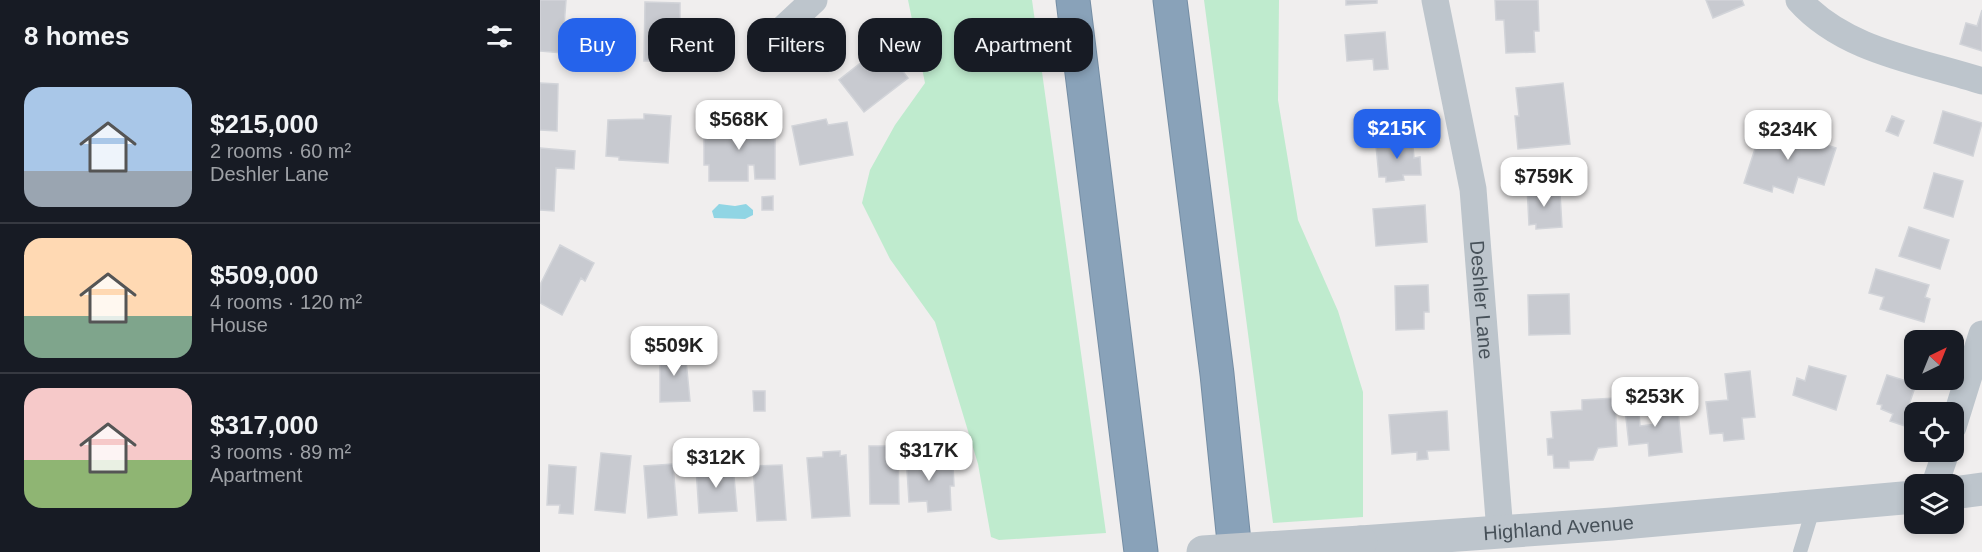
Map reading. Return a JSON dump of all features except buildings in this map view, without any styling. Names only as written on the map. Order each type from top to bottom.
[{"type":"highway","points":[[1073,0],[1141,552]]},
{"type":"highway","points":[[1170,0],[1217,374],[1234,552]]},
{"type":"street","points":[[795,18],[814,0]]},
{"type":"street","name":"Deshler Lane","points":[[1435,0],[1472,178],[1500,532]]},
{"type":"street","points":[[1799,0],[1819,19],[1847,38],[1982,81]]},
{"type":"street","points":[[1961,402],[1982,334]]},
{"type":"street","points":[[1964,491],[1982,489]]},
{"type":"street","name":"Highland Avenue","points":[[1203,552],[1500,532],[1904,498]]},
{"type":"lane","points":[[1800,552],[1814,506]]},
{"type":"green space","points":[[908,0],[1032,0],[1034,18],[954,18],[954,72],[1042,72],[1106,533],[999,540],[991,537],[978,464],[935,322],[890,259],[862,203],[870,170],[895,125],[925,83],[923,72],[942,72],[942,18],[912,18]]},
{"type":"green space","points":[[1204,0],[1279,0],[1278,100],[1298,220],[1338,311],[1363,392],[1363,517],[1273,523]]},
{"type":"water","points":[[719,204],[735,206],[746,204],[753,210],[753,215],[745,219],[714,218],[712,211]]}]
